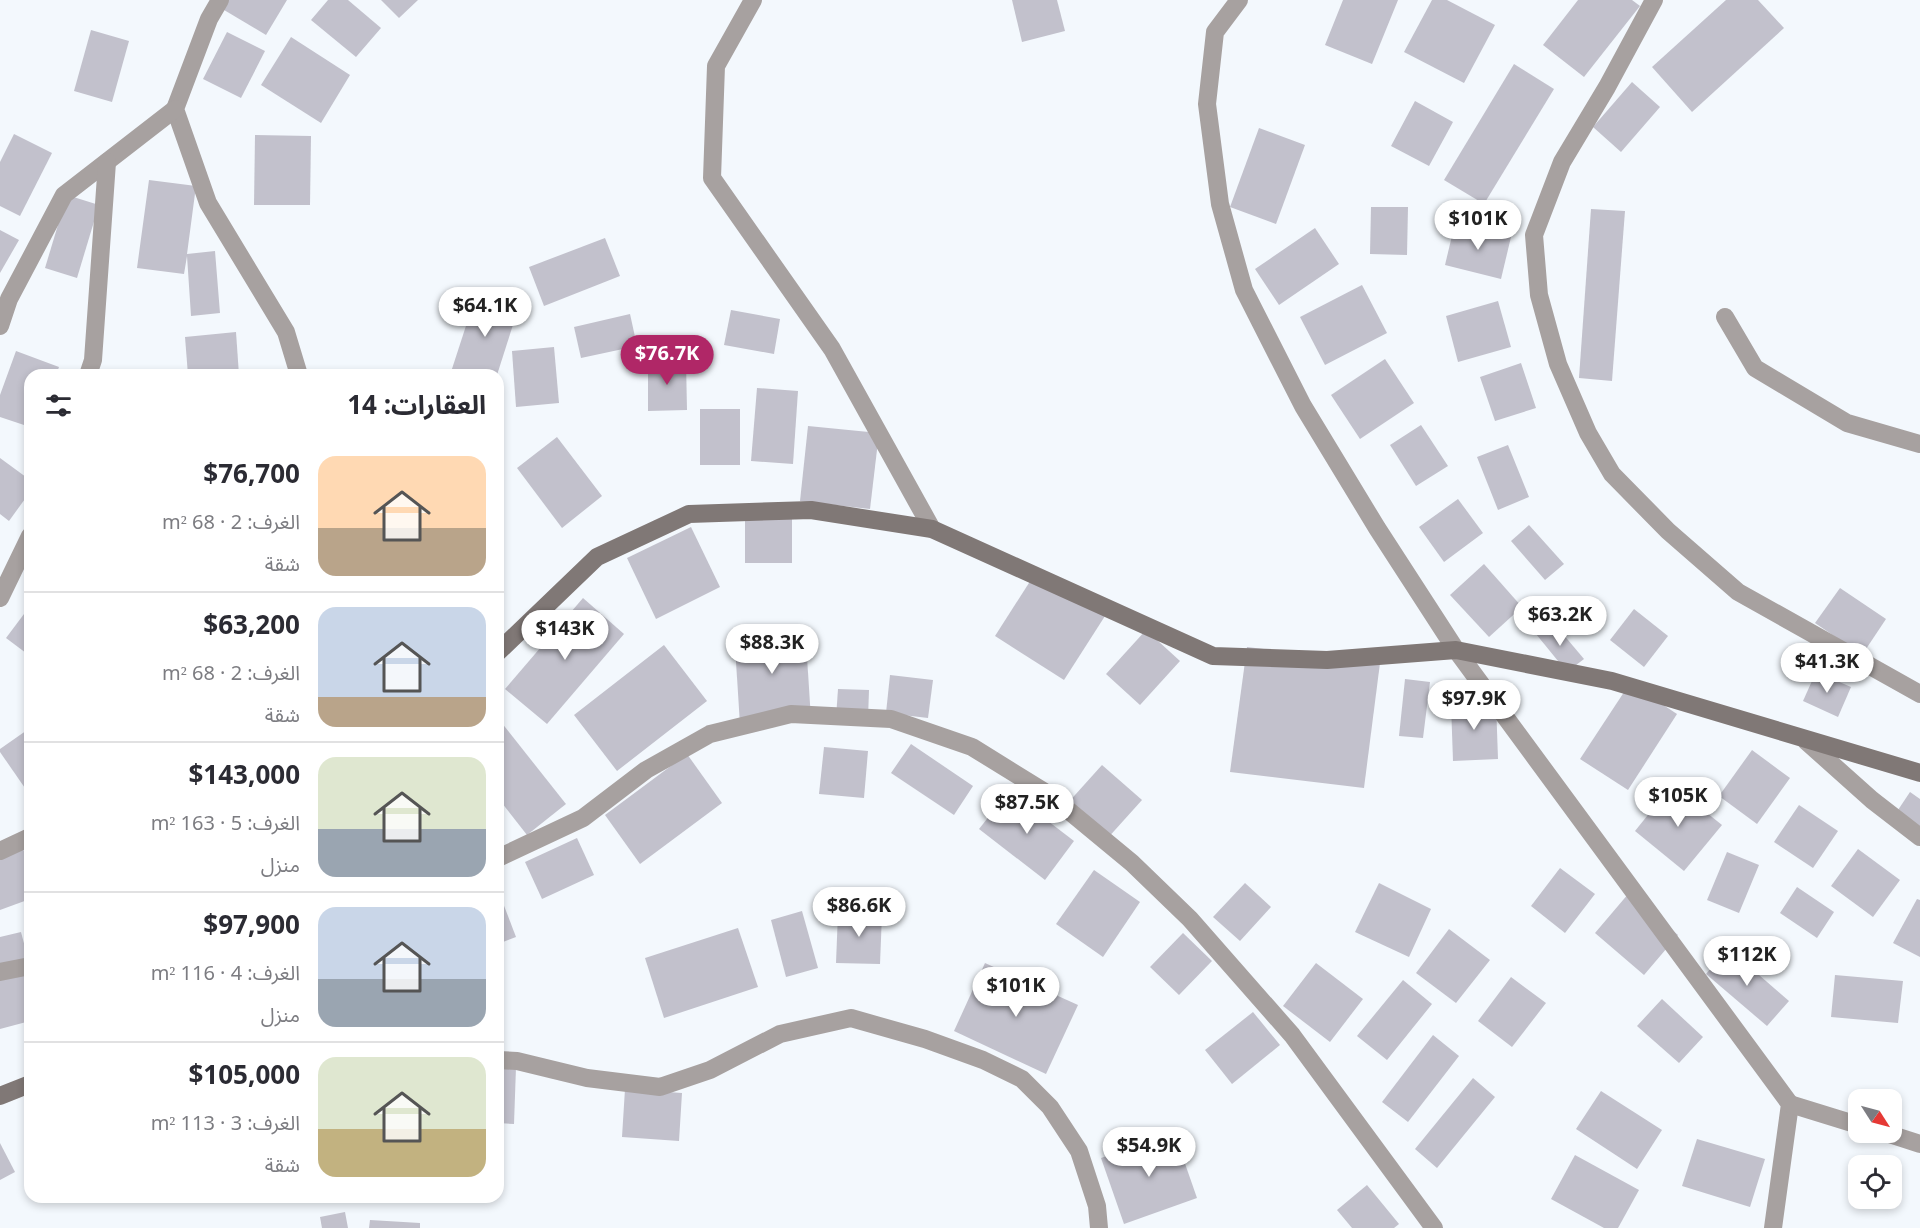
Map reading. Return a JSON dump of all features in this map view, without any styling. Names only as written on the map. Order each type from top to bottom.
[{"type":"main road","points":[[504,644],[597,557],[689,514],[811,510],[932,529],[1213,656],[1327,660],[1456,650],[1612,681],[1806,741],[1920,773]]},
{"type":"main road","points":[[0,1096],[24,1086]]},
{"type":"street","points":[[0,326],[9,299],[64,195],[175,109],[209,19],[220,0]]},
{"type":"street","points":[[753,0],[717,66],[712,178],[832,349],[932,529]]},
{"type":"street","points":[[1239,0],[1215,32],[1207,104],[1220,204],[1244,290],[1302,405],[1377,528],[1456,650],[1790,1104],[1848,1122]]},
{"type":"street","points":[[1654,0],[1607,87],[1562,162],[1534,235],[1539,295],[1558,364],[1588,432],[1612,474],[1668,531],[1738,592],[1920,694]]},
{"type":"street","points":[[175,109],[208,203],[286,333],[297,369]]},
{"type":"street","points":[[90,369],[93,360],[107,162]]},
{"type":"street","points":[[1725,316],[1755,368],[1847,423],[1920,444]]},
{"type":"street","points":[[0,598],[24,548]]},
{"type":"street","points":[[504,855],[583,818],[646,770],[710,734],[791,714],[891,718],[972,747],[1051,796],[1132,863],[1190,920],[1292,1035],[1434,1228]]},
{"type":"street","points":[[1806,741],[1872,800],[1920,837]]},
{"type":"street","points":[[0,850],[24,840]]},
{"type":"street","points":[[0,972],[24,967]]},
{"type":"street","points":[[504,1060],[517,1061],[587,1078],[660,1087],[710,1070],[780,1034],[851,1018],[925,1039],[983,1060],[1022,1079],[1050,1107],[1079,1151],[1097,1206],[1099,1228]]},
{"type":"street","points":[[1773,1228],[1790,1104]]},
{"type":"street","points":[[1902,1138],[1920,1144]]},
{"type":"building","points":[[216,0],[287,0],[266,35],[214,4]]},
{"type":"building","points":[[328,0],[348,0],[381,28],[356,57],[311,20]]},
{"type":"building","points":[[381,0],[418,0],[399,18]]},
{"type":"building","points":[[1012,0],[1057,0],[1065,31],[1022,42]]},
{"type":"building","points":[[1343,0],[1398,0],[1372,64],[1325,45]]},
{"type":"building","points":[[1432,0],[1447,0],[1495,25],[1464,83],[1404,52]]},
{"type":"building","points":[[1578,0],[1632,0],[1640,6],[1584,77],[1543,45]]},
{"type":"building","points":[[1726,0],[1758,0],[1784,28],[1692,112],[1652,67]]},
{"type":"building","points":[[91,30],[129,41],[112,102],[74,91]]},
{"type":"building","points":[[227,32],[265,51],[241,98],[203,79]]},
{"type":"building","points":[[291,37],[350,75],[321,123],[261,85]]},
{"type":"building","points":[[1514,64],[1554,89],[1484,204],[1444,180]]},
{"type":"building","points":[[1632,82],[1660,107],[1621,152],[1593,127]]},
{"type":"building","points":[[1415,101],[1453,122],[1429,166],[1391,146]]},
{"type":"building","points":[[1259,128],[1305,145],[1276,224],[1230,207]]},
{"type":"building","points":[[14,134],[52,153],[20,216],[0,206],[0,162]]},
{"type":"building","points":[[255,135],[311,136],[310,205],[254,205]]},
{"type":"building","points":[[149,180],[196,186],[187,254],[215,251],[220,313],[191,316],[187,256],[184,274],[137,268]]},
{"type":"building","points":[[67,195],[99,205],[77,278],[45,268]]},
{"type":"building","points":[[1371,207],[1408,207],[1407,255],[1370,254]]},
{"type":"building","points":[[1591,209],[1625,211],[1612,381],[1579,378]]},
{"type":"building","points":[[1455,223],[1511,237],[1501,279],[1445,265]]},
{"type":"building","points":[[1315,228],[1339,264],[1279,305],[1255,269]]},
{"type":"building","points":[[0,230],[19,240],[0,273]]},
{"type":"building","points":[[605,238],[620,276],[544,306],[529,267]]},
{"type":"building","points":[[1362,285],[1387,333],[1325,365],[1300,317]]},
{"type":"building","points":[[476,295],[518,309],[499,369],[452,369]]},
{"type":"building","points":[[1498,301],[1511,347],[1458,362],[1446,316]]},
{"type":"building","points":[[731,310],[780,319],[774,354],[724,345]]},
{"type":"building","points":[[630,314],[637,346],[581,358],[574,327]]},
{"type":"building","points":[[236,332],[239,369],[188,369],[185,337]]},
{"type":"building","points":[[554,347],[559,403],[516,407],[512,351]]},
{"type":"building","points":[[16,351],[59,367],[58,369],[24,369],[24,425],[0,417],[0,395]]},
{"type":"building","points":[[1385,359],[1414,403],[1360,439],[1331,395]]},
{"type":"building","points":[[648,361],[686,361],[687,410],[648,411]]},
{"type":"building","points":[[1521,363],[1536,408],[1495,421],[1480,377]]},
{"type":"building","points":[[757,388],[798,391],[793,464],[751,461]]},
{"type":"building","points":[[700,409],[740,409],[740,465],[700,465]]},
{"type":"building","points":[[1421,425],[1448,466],[1416,486],[1390,445]]},
{"type":"building","points":[[808,426],[879,433],[870,509],[800,501]]},
{"type":"building","points":[[557,437],[602,496],[562,528],[517,468]]},
{"type":"building","points":[[1508,445],[1529,497],[1498,510],[1477,457]]},
{"type":"building","points":[[0,458],[24,476],[24,500],[9,521],[0,514]]},
{"type":"building","points":[[1458,499],[1483,533],[1444,562],[1419,527]]},
{"type":"building","points":[[745,519],[792,519],[792,563],[745,563]]},
{"type":"building","points":[[1529,525],[1564,564],[1545,580],[1511,541]]},
{"type":"building","points":[[691,527],[720,587],[656,619],[627,558]]},
{"type":"building","points":[[1484,564],[1522,607],[1489,637],[1450,595]]},
{"type":"building","points":[[1036,572],[1105,616],[1064,680],[995,636]]},
{"type":"building","points":[[1840,588],[1886,619],[1862,655],[1815,623]]},
{"type":"building","points":[[583,598],[624,634],[547,724],[505,689]]},
{"type":"building","points":[[1634,609],[1668,636],[1644,667],[1610,640]]},
{"type":"building","points":[[24,614],[24,652],[6,638]]},
{"type":"building","points":[[1552,621],[1584,659],[1567,672],[1536,634]]},
{"type":"building","points":[[805,625],[811,720],[740,725],[734,630]]},
{"type":"building","points":[[1146,630],[1180,661],[1140,705],[1106,674]]},
{"type":"building","points":[[664,645],[707,701],[617,771],[574,715]]},
{"type":"building","points":[[1247,647],[1380,663],[1364,788],[1230,772]]},
{"type":"building","points":[[1816,672],[1851,687],[1838,717],[1803,701]]},
{"type":"building","points":[[890,675],[933,680],[928,718],[886,713]]},
{"type":"building","points":[[1405,679],[1430,682],[1423,738],[1399,736]]},
{"type":"building","points":[[1630,683],[1677,714],[1628,790],[1580,759]]},
{"type":"building","points":[[838,689],[869,690],[868,719],[836,718]]},
{"type":"building","points":[[1496,702],[1498,759],[1453,761],[1451,704]]},
{"type":"building","points":[[504,726],[566,804],[527,835],[504,806]]},
{"type":"building","points":[[24,732],[24,787],[0,752],[0,749]]},
{"type":"building","points":[[911,744],[973,786],[954,815],[891,773]]},
{"type":"building","points":[[824,747],[868,751],[864,798],[819,794]]},
{"type":"building","points":[[1752,750],[1790,778],[1757,824],[1719,796]]},
{"type":"building","points":[[687,754],[722,803],[640,864],[605,815]]},
{"type":"building","points":[[1102,765],[1142,800],[1106,840],[1066,805]]},
{"type":"building","points":[[1672,785],[1722,825],[1684,871],[1635,831]]},
{"type":"building","points":[[1009,791],[1074,841],[1045,880],[979,829]]},
{"type":"building","points":[[1910,792],[1920,799],[1920,838],[1892,819]]},
{"type":"building","points":[[1799,805],[1838,831],[1813,868],[1774,842]]},
{"type":"building","points":[[577,838],[594,875],[542,899],[525,862]]},
{"type":"building","points":[[21,843],[24,851],[24,901],[0,910],[0,851]]},
{"type":"building","points":[[1858,849],[1900,880],[1873,917],[1831,886]]},
{"type":"building","points":[[1727,852],[1759,865],[1739,913],[1707,900]]},
{"type":"building","points":[[1560,868],[1595,894],[1565,933],[1531,906]]},
{"type":"building","points":[[1094,870],[1140,902],[1103,957],[1056,924]]},
{"type":"building","points":[[1245,883],[1271,907],[1240,941],[1213,917]]},
{"type":"building","points":[[1379,883],[1431,909],[1409,957],[1355,932]]},
{"type":"building","points":[[1797,887],[1834,912],[1817,938],[1780,913]]},
{"type":"building","points":[[1629,893],[1678,935],[1644,975],[1595,933]]},
{"type":"building","points":[[1917,899],[1920,900],[1920,957],[1893,943]]},
{"type":"building","points":[[504,906],[516,937],[504,942]]},
{"type":"building","points":[[802,911],[818,968],[786,977],[771,920]]},
{"type":"building","points":[[838,913],[882,914],[880,964],[836,963]]},
{"type":"building","points":[[738,928],[758,987],[664,1018],[645,958]]},
{"type":"building","points":[[1449,929],[1490,960],[1456,1003],[1416,973]]},
{"type":"building","points":[[21,932],[24,943],[24,1023],[0,1029],[0,937]]},
{"type":"building","points":[[1183,933],[1212,961],[1179,995],[1150,967]]},
{"type":"building","points":[[1728,948],[1789,1001],[1767,1026],[1706,974]]},
{"type":"building","points":[[985,963],[1078,1005],[1046,1074],[954,1031]]},
{"type":"building","points":[[1316,963],[1363,999],[1330,1042],[1283,1006]]},
{"type":"building","points":[[1835,975],[1903,981],[1898,1023],[1831,1017]]},
{"type":"building","points":[[1511,977],[1546,1003],[1512,1047],[1478,1021]]},
{"type":"building","points":[[1403,980],[1432,1004],[1387,1060],[1357,1036]]},
{"type":"building","points":[[1662,999],[1703,1037],[1679,1063],[1637,1026]]},
{"type":"building","points":[[1253,1012],[1280,1045],[1232,1084],[1205,1050]]},
{"type":"building","points":[[1433,1035],[1459,1056],[1408,1122],[1382,1102]]},
{"type":"building","points":[[504,1067],[516,1067],[514,1124],[504,1123]]},
{"type":"building","points":[[1473,1078],[1495,1097],[1437,1168],[1415,1149]]},
{"type":"building","points":[[625,1089],[682,1093],[679,1141],[622,1137]]},
{"type":"building","points":[[1601,1091],[1662,1130],[1637,1169],[1576,1129]]},
{"type":"building","points":[[1174,1132],[1197,1198],[1124,1224],[1101,1158]]},
{"type":"building","points":[[1697,1139],[1765,1159],[1750,1207],[1682,1186]]},
{"type":"building","points":[[0,1143],[15,1172],[0,1180]]},
{"type":"building","points":[[1575,1155],[1639,1190],[1618,1228],[1604,1228],[1551,1199]]},
{"type":"building","points":[[1367,1185],[1399,1224],[1394,1228],[1352,1228],[1337,1210]]},
{"type":"building","points":[[345,1212],[348,1228],[322,1228],[320,1217]]},
{"type":"building","points":[[370,1220],[420,1223],[420,1228],[369,1228]]}]
